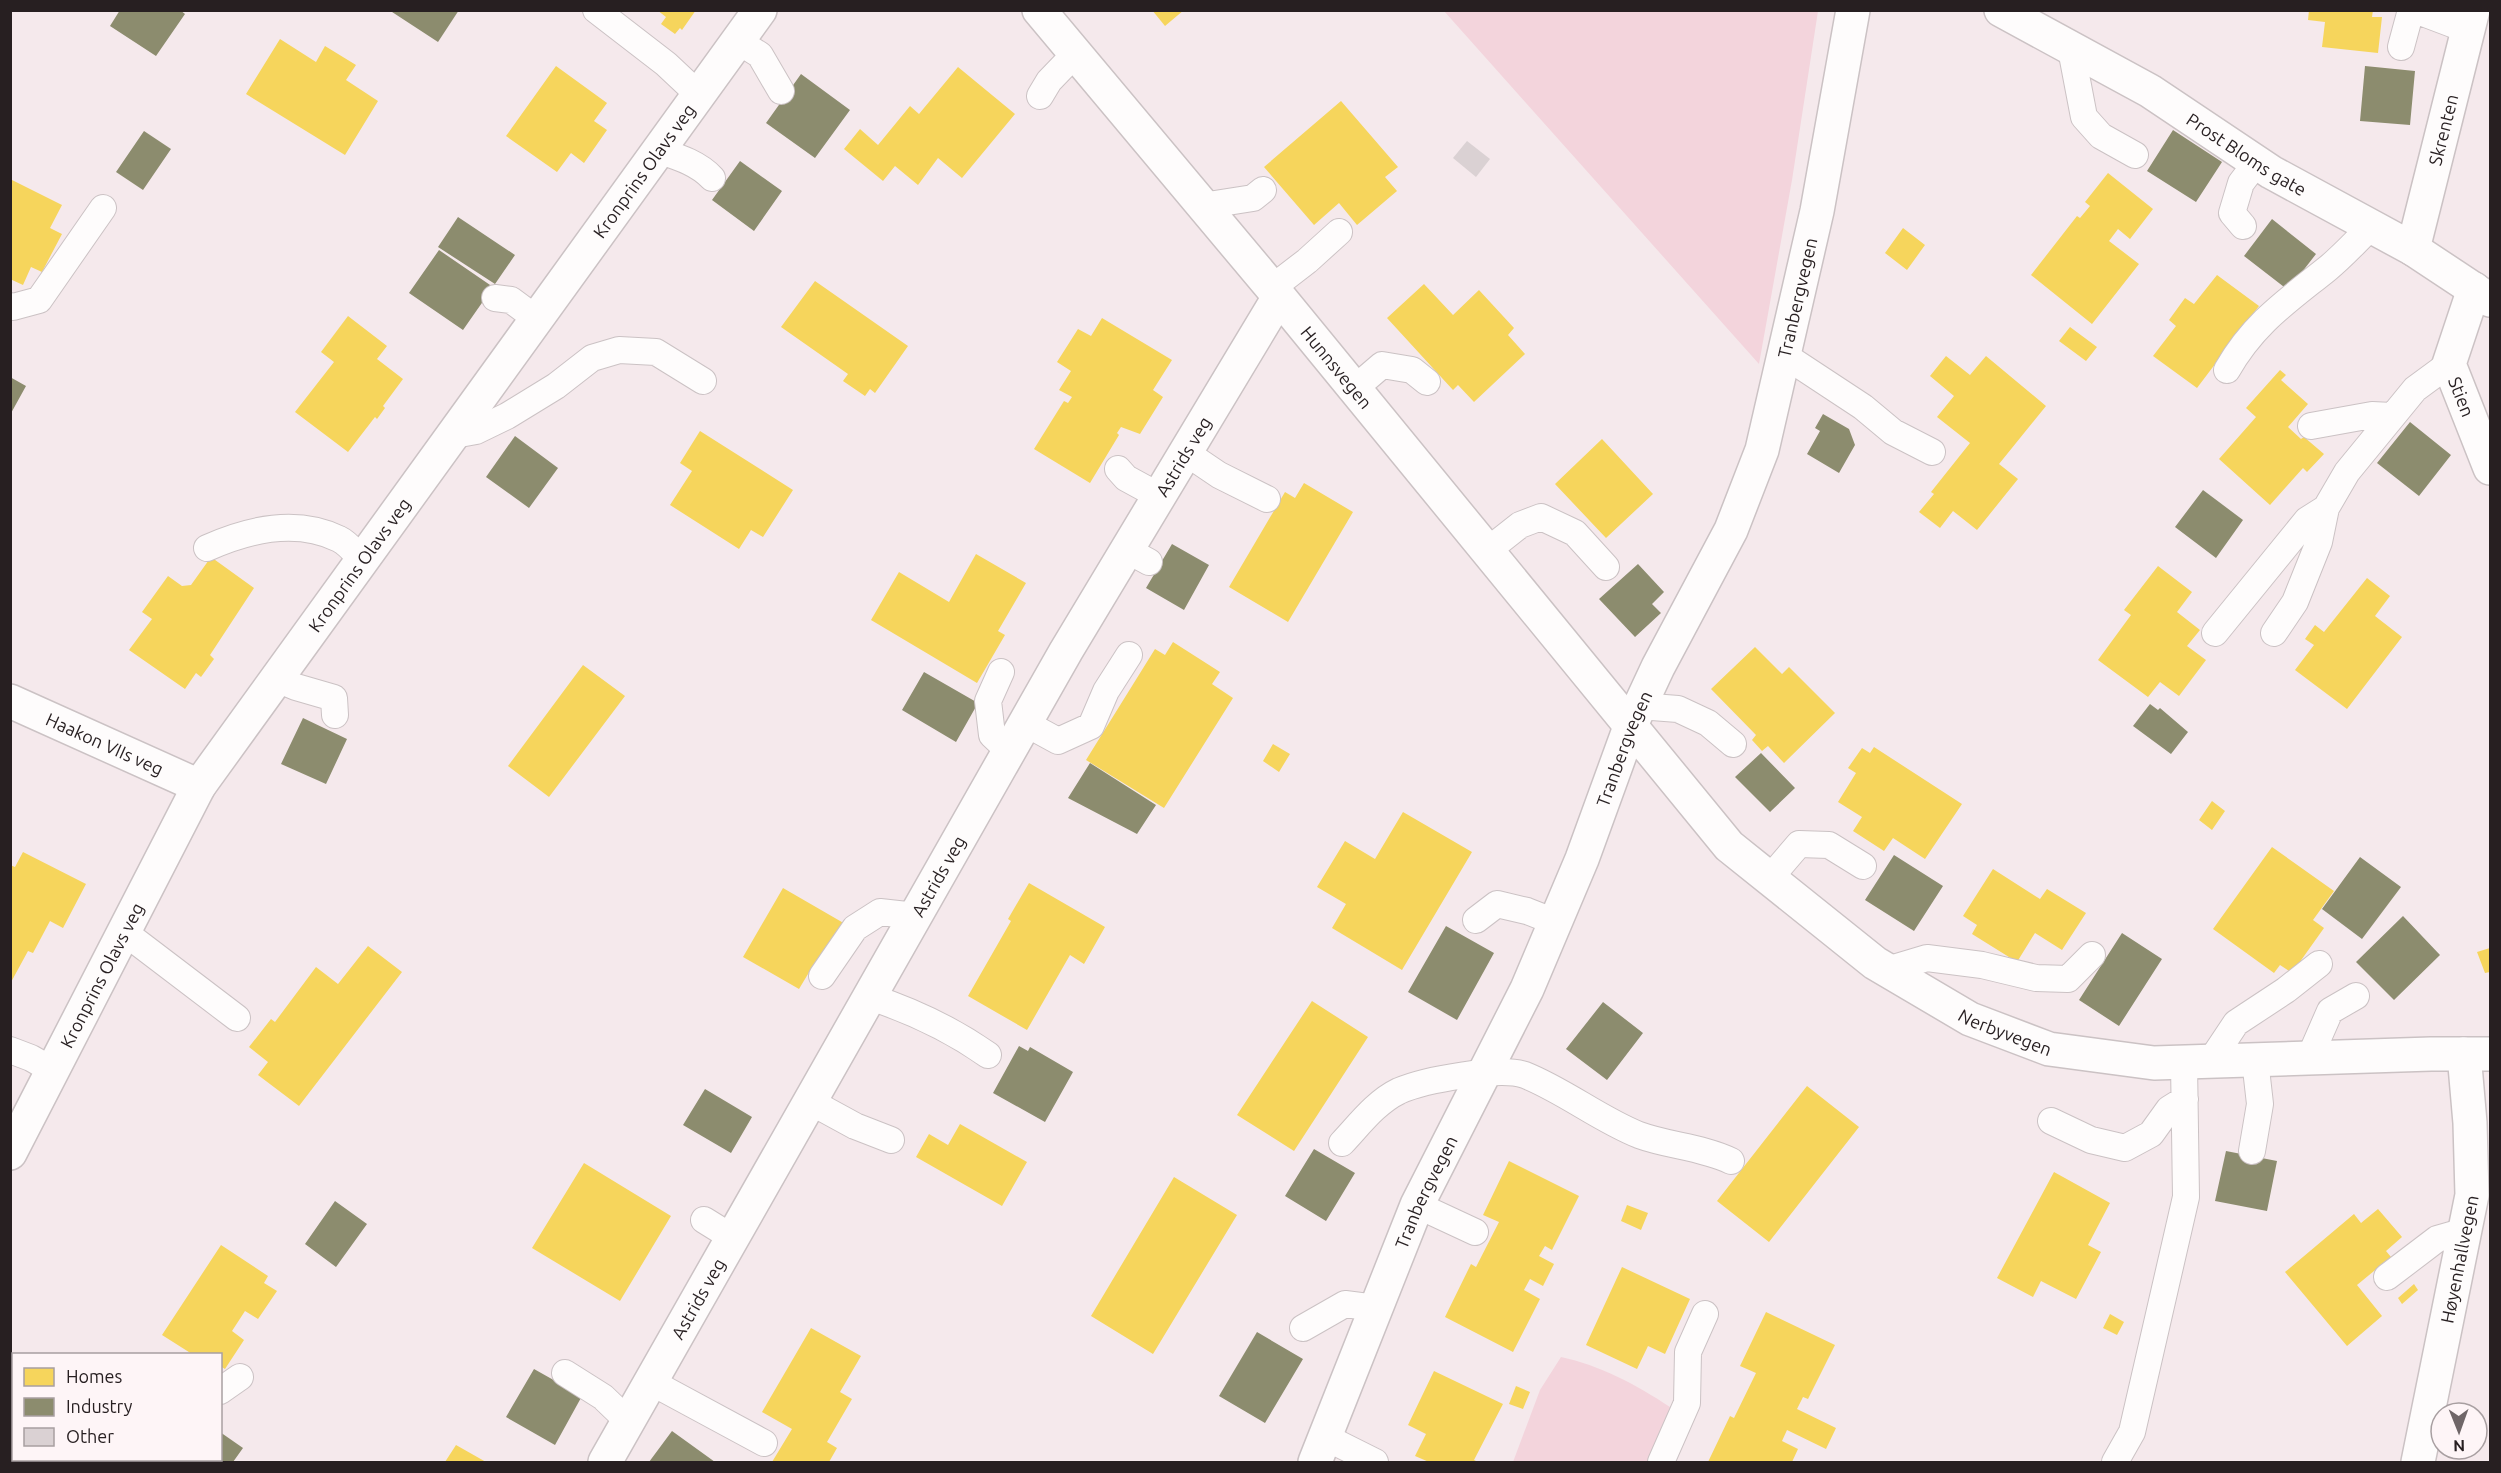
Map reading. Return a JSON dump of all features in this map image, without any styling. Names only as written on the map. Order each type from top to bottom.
[{"type":"street","name":"Kronprins Olavs veg","points":[[10,1153],[199,786],[760,10]]},
{"type":"street","name":"Hunnsvegen","points":[[1039,10],[1275,292],[1486,551],[1635,716]]},
{"type":"street","name":"Tranbergvegen","points":[[1320,1450],[1417,1205],[1527,989],[1582,860],[1635,716],[1658,667],[1731,530],[1762,450],[1817,211],[1853,10]]},
{"type":"street","name":"Prost Bloms gate","points":[[2001,10],[2150,91],[2257,162],[2412,249],[2482,294]]},
{"type":"street","name":"Skrenten","points":[[2412,249],[2471,20]]},
{"type":"street","name":"Astrids veg","points":[[605,1462],[1025,723],[1138,556],[1159,496],[1275,292]]},
{"type":"street","name":"Stien","points":[[2482,294],[2449,364],[2490,468]]},
{"type":"street","name":"Haakon VIIs veg","points":[[10,701],[199,786]]},
{"type":"street","name":"Nerbyvegen","points":[[1635,716],[1729,846],[1887,970],[1970,1019],[2049,1049],[2154,1064],[2477,1054]]},
{"type":"street","name":"Høyenhallvegen","points":[[2418,1462],[2472,1195],[2470,1123],[2477,1054]]},
{"type":"lane","points":[[596,10],[666,64],[699,95]]},
{"type":"lane","points":[[2402,47],[2413,10],[2471,20]]},
{"type":"lane","points":[[738,41],[760,55],[781,92]]},
{"type":"lane","points":[[2071,49],[2084,117],[2101,136],[2134,154]]},
{"type":"lane","points":[[1040,96],[1049,81],[1075,54]]},
{"type":"lane","points":[[660,151],[705,171],[712,178]]},
{"type":"lane","points":[[2243,226],[2232,213],[2241,183],[2257,162]]},
{"type":"lane","points":[[1202,206],[1253,198],[1263,190]]},
{"type":"lane","points":[[10,306],[13,308],[39,300],[103,208]]},
{"type":"lane","points":[[2227,370],[2237,352],[2266,318],[2329,267],[2371,227]]},
{"type":"lane","points":[[1275,292],[1339,232]]},
{"type":"lane","points":[[495,298],[511,300],[538,320]]},
{"type":"lane","points":[[454,435],[476,431],[507,416],[556,386],[592,358],[619,350],[656,352],[703,381]]},
{"type":"lane","points":[[1784,355],[1863,407],[1893,432],[1932,452]]},
{"type":"lane","points":[[2274,633],[2295,602],[2319,542],[2326,508],[2347,472],[2415,389],[2449,364]]},
{"type":"lane","points":[[1354,389],[1382,365],[1412,370],[1427,382]]},
{"type":"lane","points":[[2311,426],[2372,415],[2392,416]]},
{"type":"lane","points":[[1185,452],[1219,475],[1267,499]]},
{"type":"lane","points":[[1118,469],[1126,478],[1159,496]]},
{"type":"lane","points":[[2215,633],[2278,559],[2307,520],[2326,508]]},
{"type":"lane","points":[[1486,551],[1520,525],[1541,517],[1575,533],[1606,567]]},
{"type":"lane","points":[[207,548],[234,536],[272,528],[308,529],[340,539],[363,561]]},
{"type":"lane","points":[[1025,723],[1058,741],[1090,726],[1106,691],[1129,655]]},
{"type":"lane","points":[[1001,672],[988,701],[992,735],[1009,751]]},
{"type":"lane","points":[[277,679],[334,698],[335,715]]},
{"type":"lane","points":[[1635,716],[1678,709],[1708,723],[1733,744]]},
{"type":"lane","points":[[1769,879],[1798,844],[1829,845],[1863,866]]},
{"type":"lane","points":[[1476,920],[1497,904],[1527,911],[1555,922]]},
{"type":"lane","points":[[822,976],[855,928],[880,912],[916,916]]},
{"type":"lane","points":[[124,932],[237,1018]]},
{"type":"lane","points":[[1887,970],[1927,958],[1982,965],[2036,978],[2068,979],[2092,955]]},
{"type":"lane","points":[[2115,1462],[2132,1432],[2186,1197],[2185,1099],[2197,1062],[2236,1023],[2286,990],[2319,964]]},
{"type":"lane","points":[[2309,1059],[2330,1011],[2356,996]]},
{"type":"lane","points":[[870,997],[908,1009],[961,1036],[988,1055]]},
{"type":"lane","points":[[10,1050],[31,1058],[52,1070]]},
{"type":"lane","points":[[2252,1151],[2260,1104],[2255,1060]]},
{"type":"lane","points":[[1342,1143],[1370,1112],[1399,1091],[1472,1073],[1485,1072],[1523,1074],[1639,1135],[1714,1153],[1731,1161]]},
{"type":"lane","points":[[2051,1121],[2091,1140],[2125,1148],[2151,1134],[2169,1108],[2185,1099]]},
{"type":"lane","points":[[811,1102],[855,1126],[891,1140]]},
{"type":"lane","points":[[1417,1205],[1475,1233]]},
{"type":"lane","points":[[704,1220],[733,1238]]},
{"type":"lane","points":[[2387,1276],[2437,1239],[2465,1231]]},
{"type":"lane","points":[[1303,1328],[1345,1304],[1376,1308]]},
{"type":"lane","points":[[1661,1462],[1687,1403],[1688,1352],[1705,1314]]},
{"type":"lane","points":[[565,1373],[603,1397],[628,1421]]},
{"type":"lane","points":[[651,1382],[764,1443]]},
{"type":"lane","points":[[1320,1450],[1375,1462]]},
{"type":"shaded area","points":[[1444,11],[1818,11],[1792,180],[1759,364]]},
{"type":"shaded area","points":[[1561,1357],[1589,1365],[1617,1377],[1670,1407],[1668,1420],[1647,1462],[1513,1462],[1540,1390]]},
{"type":"building: Homes","points":[[657,10],[696,10],[682,30],[680,28],[675,34],[661,24],[666,17]]},
{"type":"building: Homes","points":[[1152,10],[1184,10],[1165,26]]},
{"type":"building: Homes","points":[[2309,10],[2373,10],[2372,17],[2382,17],[2378,53],[2322,47],[2325,22],[2308,20]]},
{"type":"building: Homes","points":[[280,39],[316,62],[325,46],[356,65],[346,80],[378,101],[345,155],[246,94]]},
{"type":"building: Homes","points":[[556,66],[607,103],[594,121],[607,130],[584,163],[571,153],[557,172],[506,136]]},
{"type":"building: Homes","points":[[958,67],[1015,114],[962,178],[938,158],[918,185],[895,166],[883,181],[844,149],[860,129],[878,145],[910,106],[919,114]]},
{"type":"building: Homes","points":[[1341,101],[1398,167],[1385,177],[1397,191],[1357,225],[1339,203],[1314,225],[1264,167]]},
{"type":"building: Homes","points":[[2108,173],[2153,209],[2130,239],[2118,229],[2109,241],[2139,264],[2092,324],[2031,275],[2077,216],[2080,218],[2090,206],[2085,202]]},
{"type":"building: Homes","points":[[10,179],[62,205],[50,228],[62,234],[42,272],[31,267],[23,285],[10,279]]},
{"type":"building: Homes","points":[[1903,228],[1925,245],[1907,270],[1885,253]]},
{"type":"building: Homes","points":[[2217,275],[2259,306],[2197,388],[2153,356],[2176,326],[2169,320],[2185,298],[2194,304]]},
{"type":"building: Homes","points":[[815,281],[908,346],[875,393],[870,389],[865,396],[843,381],[848,374],[781,327]]},
{"type":"building: Homes","points":[[1424,284],[1453,315],[1479,290],[1514,328],[1508,335],[1525,354],[1474,402],[1458,385],[1453,390],[1387,318]]},
{"type":"building: Homes","points":[[348,316],[387,346],[377,359],[403,379],[383,406],[385,408],[377,419],[375,417],[348,452],[295,412],[334,362],[321,352]]},
{"type":"building: Homes","points":[[1102,318],[1172,360],[1153,390],[1163,397],[1140,434],[1121,427],[1117,433],[1119,435],[1090,483],[1034,449],[1064,401],[1068,403],[1072,397],[1059,390],[1071,371],[1057,362],[1078,329],[1091,336]]},
{"type":"building: Homes","points":[[2070,327],[2097,347],[2086,361],[2059,341]]},
{"type":"building: Homes","points":[[1946,356],[1970,375],[1986,356],[2046,406],[1999,464],[2018,479],[1977,530],[1953,511],[1940,528],[1919,512],[1934,494],[1931,492],[1970,443],[1937,417],[1954,396],[1930,376]]},
{"type":"building: Homes","points":[[2280,370],[2286,375],[2281,380],[2308,404],[2288,427],[2301,439],[2304,437],[2324,454],[2307,472],[2303,468],[2270,505],[2219,459],[2256,417],[2246,408]]},
{"type":"building: Homes","points":[[700,431],[793,490],[763,537],[751,530],[739,549],[670,505],[692,471],[680,463]]},
{"type":"building: Homes","points":[[1602,439],[1653,494],[1606,538],[1555,484]]},
{"type":"building: Homes","points":[[1304,483],[1353,512],[1288,622],[1229,587],[1285,492],[1295,498]]},
{"type":"building: Homes","points":[[976,554],[1026,583],[998,631],[1005,635],[977,683],[871,620],[899,572],[949,602]]},
{"type":"building: Homes","points":[[211,557],[254,588],[210,655],[214,659],[201,677],[196,673],[185,689],[129,650],[152,619],[142,612],[168,576],[182,586],[191,585]]},
{"type":"building: Homes","points":[[2158,566],[2192,592],[2177,612],[2200,630],[2187,646],[2206,660],[2179,696],[2160,682],[2148,697],[2098,660],[2131,615],[2124,610]]},
{"type":"building: Homes","points":[[2367,578],[2390,596],[2375,616],[2402,637],[2347,709],[2295,670],[2314,645],[2305,639],[2315,625],[2324,632]]},
{"type":"building: Homes","points":[[1173,642],[1220,672],[1212,684],[1233,698],[1164,808],[1086,760],[1155,649],[1165,655]]},
{"type":"building: Homes","points":[[1755,647],[1782,674],[1789,667],[1835,713],[1784,763],[1768,746],[1762,751],[1752,740],[1756,735],[1711,689]]},
{"type":"building: Homes","points":[[583,665],[625,696],[549,797],[508,766]]},
{"type":"building: Homes","points":[[1273,744],[1290,754],[1279,772],[1263,761]]},
{"type":"building: Homes","points":[[1874,747],[1962,804],[1925,859],[1893,838],[1884,851],[1853,831],[1862,817],[1838,802],[1856,773],[1848,768],[1862,748],[1870,753]]},
{"type":"building: Homes","points":[[2212,801],[2225,811],[2212,830],[2199,820]]},
{"type":"building: Homes","points":[[1403,812],[1472,852],[1402,970],[1332,928],[1346,904],[1317,887],[1345,841],[1375,859]]},
{"type":"building: Homes","points":[[2272,847],[2334,891],[2313,920],[2324,928],[2292,973],[2280,965],[2274,973],[2213,929]]},
{"type":"building: Homes","points":[[23,852],[86,884],[63,928],[50,921],[33,953],[28,951],[10,984],[10,865],[15,867]]},
{"type":"building: Homes","points":[[1993,869],[2040,899],[2047,889],[2086,913],[2062,950],[2035,933],[2017,962],[1972,934],[1977,925],[1963,916]]},
{"type":"building: Homes","points":[[1029,883],[1105,927],[1084,964],[1070,955],[1027,1030],[968,996],[1011,921],[1008,919]]},
{"type":"building: Homes","points":[[783,888],[847,925],[822,968],[814,964],[799,989],[743,957]]},
{"type":"building: Homes","points":[[368,946],[402,972],[299,1106],[258,1075],[268,1062],[249,1047],[271,1019],[275,1022],[316,967],[338,984]]},
{"type":"building: Homes","points":[[2490,948],[2490,972],[2485,973],[2477,952]]},
{"type":"building: Homes","points":[[1312,1001],[1368,1037],[1294,1151],[1237,1115]]},
{"type":"building: Homes","points":[[1807,1086],[1859,1127],[1769,1242],[1717,1201]]},
{"type":"building: Homes","points":[[960,1124],[1027,1162],[1002,1206],[916,1157],[929,1134],[948,1145]]},
{"type":"building: Homes","points":[[1509,1161],[1579,1196],[1552,1250],[1545,1246],[1539,1256],[1554,1264],[1543,1286],[1530,1279],[1524,1290],[1540,1299],[1513,1352],[1445,1317],[1471,1264],[1476,1267],[1499,1222],[1483,1215]]},
{"type":"building: Homes","points":[[584,1163],[671,1216],[620,1301],[532,1248]]},
{"type":"building: Homes","points":[[2054,1172],[2110,1203],[2088,1245],[2101,1252],[2076,1299],[2041,1281],[2033,1297],[1997,1278]]},
{"type":"building: Homes","points":[[1174,1177],[1237,1215],[1153,1354],[1091,1316]]},
{"type":"building: Homes","points":[[1627,1205],[1648,1213],[1641,1230],[1621,1221]]},
{"type":"building: Homes","points":[[2378,1209],[2402,1237],[2386,1251],[2391,1257],[2357,1285],[2382,1316],[2347,1346],[2285,1272],[2354,1214],[2361,1223]]},
{"type":"building: Homes","points":[[221,1245],[268,1276],[264,1283],[277,1291],[258,1319],[245,1311],[232,1331],[244,1340],[225,1369],[222,1367],[222,1353],[190,1353],[162,1335]]},
{"type":"building: Homes","points":[[1622,1267],[1690,1299],[1665,1354],[1648,1346],[1637,1369],[1586,1345]]},
{"type":"building: Homes","points":[[2414,1284],[2418,1290],[2402,1304],[2398,1298]]},
{"type":"building: Homes","points":[[1766,1312],[1835,1345],[1808,1399],[1803,1397],[1797,1409],[1836,1428],[1826,1449],[1787,1430],[1782,1441],[1798,1449],[1792,1462],[1708,1462],[1730,1416],[1734,1418],[1756,1373],[1740,1366]]},
{"type":"building: Homes","points":[[2110,1314],[2124,1322],[2117,1335],[2103,1328]]},
{"type":"building: Homes","points":[[811,1328],[861,1356],[840,1392],[852,1399],[827,1442],[837,1448],[829,1462],[772,1462],[792,1429],[762,1412]]},
{"type":"building: Homes","points":[[1434,1371],[1503,1404],[1474,1460],[1478,1462],[1429,1462],[1415,1456],[1426,1434],[1408,1425]]},
{"type":"building: Homes","points":[[1516,1386],[1530,1392],[1523,1409],[1509,1404]]},
{"type":"building: Homes","points":[[456,1445],[486,1462],[445,1462]]},
{"type":"building: Industry","points":[[120,10],[180,10],[185,14],[156,56],[110,26]]},
{"type":"building: Industry","points":[[389,10],[459,10],[438,42]]},
{"type":"building: Industry","points":[[2365,66],[2415,71],[2410,125],[2360,121]]},
{"type":"building: Industry","points":[[801,74],[850,110],[815,158],[766,123]]},
{"type":"building: Industry","points":[[2173,130],[2222,162],[2196,202],[2147,171]]},
{"type":"building: Industry","points":[[144,131],[171,149],[143,190],[116,172]]},
{"type":"building: Industry","points":[[740,161],[782,191],[754,231],[712,200]]},
{"type":"building: Industry","points":[[458,217],[515,255],[495,284],[438,247]]},
{"type":"building: Industry","points":[[2272,219],[2316,254],[2288,290],[2244,256]]},
{"type":"building: Industry","points":[[439,250],[493,287],[463,330],[409,293]]},
{"type":"building: Industry","points":[[10,377],[26,386],[10,415]]},
{"type":"building: Industry","points":[[1823,414],[1849,429],[1855,445],[1839,473],[1807,454],[1820,431],[1815,428]]},
{"type":"building: Industry","points":[[2410,422],[2451,455],[2419,496],[2377,463]]},
{"type":"building: Industry","points":[[515,436],[558,468],[529,508],[486,477]]},
{"type":"building: Industry","points":[[2203,490],[2243,520],[2216,558],[2175,527]]},
{"type":"building: Industry","points":[[1172,544],[1209,565],[1184,610],[1146,588]]},
{"type":"building: Industry","points":[[1638,564],[1664,592],[1652,604],[1661,613],[1635,637],[1599,599]]},
{"type":"building: Industry","points":[[924,672],[978,703],[956,742],[902,710]]},
{"type":"building: Industry","points":[[2150,704],[2158,710],[2160,708],[2188,732],[2171,754],[2133,726]]},
{"type":"building: Industry","points":[[303,718],[347,739],[326,784],[281,764]]},
{"type":"building: Industry","points":[[1761,753],[1795,788],[1770,812],[1735,777]]},
{"type":"building: Industry","points":[[1090,763],[1156,805],[1137,834],[1068,798]]},
{"type":"building: Industry","points":[[1894,855],[1943,886],[1914,931],[1865,900]]},
{"type":"building: Industry","points":[[2360,857],[2401,887],[2362,939],[2322,909]]},
{"type":"building: Industry","points":[[2403,916],[2440,955],[2394,1000],[2356,962]]},
{"type":"building: Industry","points":[[1446,926],[1494,953],[1457,1020],[1408,992]]},
{"type":"building: Industry","points":[[2122,933],[2162,959],[2119,1026],[2079,1000]]},
{"type":"building: Industry","points":[[1603,1002],[1643,1033],[1607,1080],[1566,1049]]},
{"type":"building: Industry","points":[[1019,1046],[1028,1051],[1030,1047],[1073,1072],[1045,1122],[993,1093]]},
{"type":"building: Industry","points":[[705,1089],[752,1117],[731,1153],[683,1125]]},
{"type":"building: Industry","points":[[1314,1149],[1355,1173],[1326,1221],[1285,1196]]},
{"type":"building: Industry","points":[[2226,1151],[2277,1161],[2267,1211],[2215,1201]]},
{"type":"building: Industry","points":[[335,1201],[367,1224],[336,1267],[305,1244]]},
{"type":"building: Industry","points":[[1257,1332],[1303,1359],[1265,1423],[1219,1396]]},
{"type":"building: Industry","points":[[534,1369],[582,1396],[555,1445],[506,1417]]},
{"type":"building: Industry","points":[[672,1431],[715,1462],[649,1462]]},
{"type":"building: Industry","points":[[222,1433],[243,1448],[233,1462],[178,1461],[222,1461]]},
{"type":"building: Other","points":[[1467,141],[1490,159],[1476,177],[1453,158]]}]
